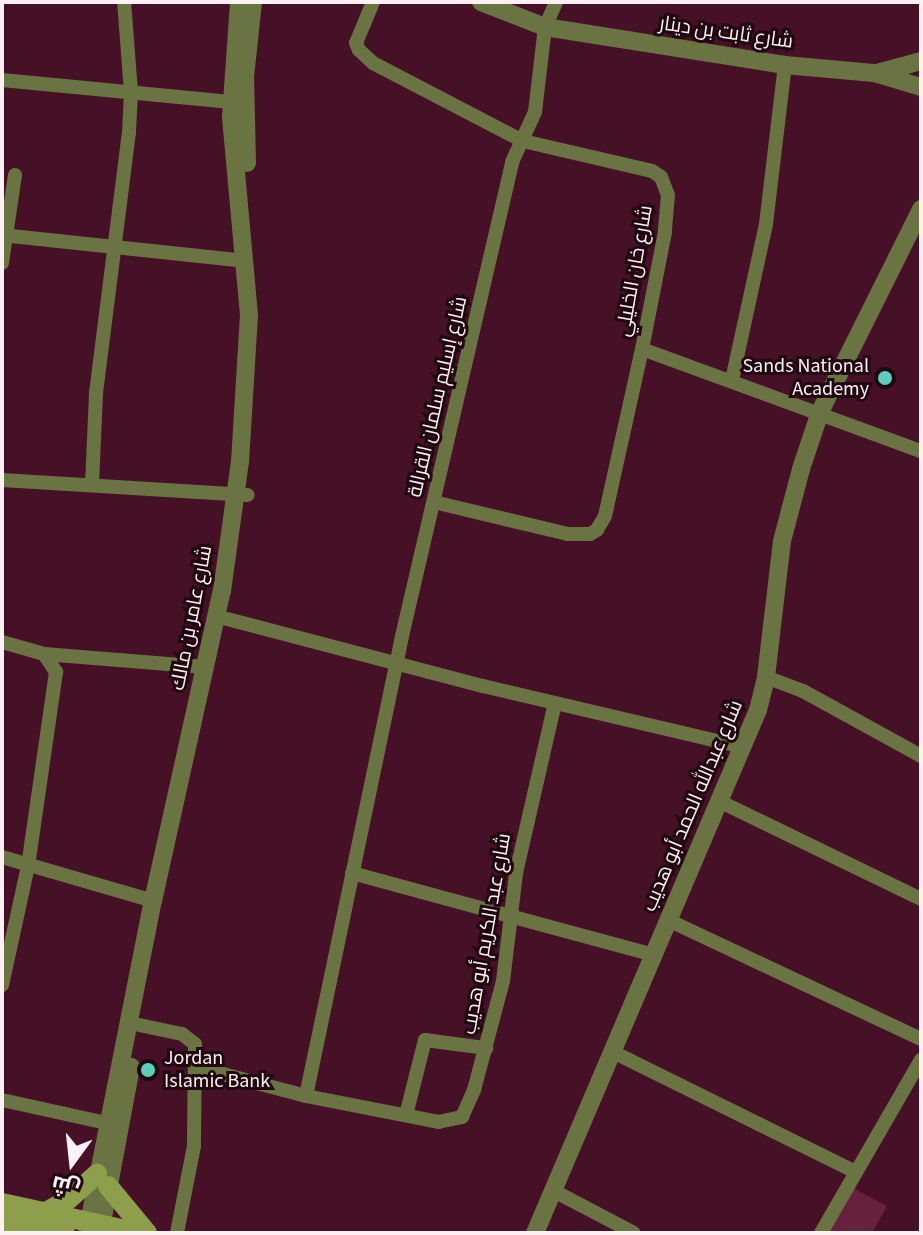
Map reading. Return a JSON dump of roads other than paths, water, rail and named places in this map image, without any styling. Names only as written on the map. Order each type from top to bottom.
[{"type":"main road","points":[[48,1211],[103,1180],[118,1202],[147,1233]]},
{"type":"main road","points":[[2,1203],[48,1211],[94,1227],[140,1233]]},
{"type":"main road","points":[[2,1221],[65,1233]]},
{"type":"street","points":[[92,485],[96,393],[116,250],[131,92],[124,2]]},
{"type":"street","name":"شارع عامر بن مالك","points":[[103,1180],[107,1123],[242,494],[249,315],[231,102],[239,2]]},
{"type":"street","name":"شارع عامر بن مالك","points":[[94,1227],[227,619],[261,349],[245,123],[245,77],[253,2]]},
{"type":"street","name":"شارع خان الخليلي","points":[[373,2],[359,32],[359,50],[373,63],[523,141],[639,166],[661,177],[668,209],[642,349],[605,516],[597,530],[590,534],[568,534],[434,502]]},
{"type":"street","name":"شارع ثابت بن دينار","points":[[481,2],[545,27],[785,65],[874,73],[921,87]]},
{"type":"street","name":"شارع إسليم سلمان القرالة","points":[[396,664],[512,162],[535,112],[545,27],[556,2]]},
{"type":"street","name":"شارع ثابت بن دينار","points":[[874,73],[921,61]]},
{"type":"street","points":[[732,380],[766,224],[785,65]]},
{"type":"street","points":[[2,80],[231,102]]},
{"type":"street","points":[[2,263],[15,175]]},
{"type":"street","name":"شارع عبدالله الحمد أبو هديب","points":[[535,1233],[758,710],[766,677],[782,541],[820,412],[921,209]]},
{"type":"street","points":[[4,236],[244,261]]},
{"type":"street","points":[[642,349],[921,451]]},
{"type":"street","points":[[2,480],[242,494]]},
{"type":"street","points":[[227,619],[396,664],[743,747]]},
{"type":"street","points":[[2,642],[44,654],[205,667]]},
{"type":"street","points":[[2,985],[28,866],[56,688],[56,672],[44,654]]},
{"type":"street","points":[[306,1096],[396,664]]},
{"type":"street","points":[[766,677],[803,691],[921,756]]},
{"type":"street","name":"شارع عبد الكريم أبو هديب","points":[[197,1067],[306,1096],[438,1122],[462,1117],[486,1048],[503,981],[516,873],[555,703]]},
{"type":"street","points":[[719,801],[921,899]]},
{"type":"street","points":[[2,857],[153,901]]},
{"type":"street","points":[[352,873],[654,955]]},
{"type":"street","points":[[668,920],[921,1039]]},
{"type":"street","points":[[139,1025],[192,1039],[197,1067],[194,1146],[177,1233]]},
{"type":"street","points":[[406,1115],[425,1040],[486,1048]]},
{"type":"street","points":[[613,1052],[854,1171]]},
{"type":"street","points":[[821,1233],[854,1171],[921,1060]]},
{"type":"street","points":[[2,1100],[107,1123]]},
{"type":"street","points":[[554,1191],[634,1233]]},
{"type":"place","name":"Sands National Academy","points":[[885,378]]},
{"type":"place","name":"Jordan Islamic Bank","points":[[148,1070]]}]
